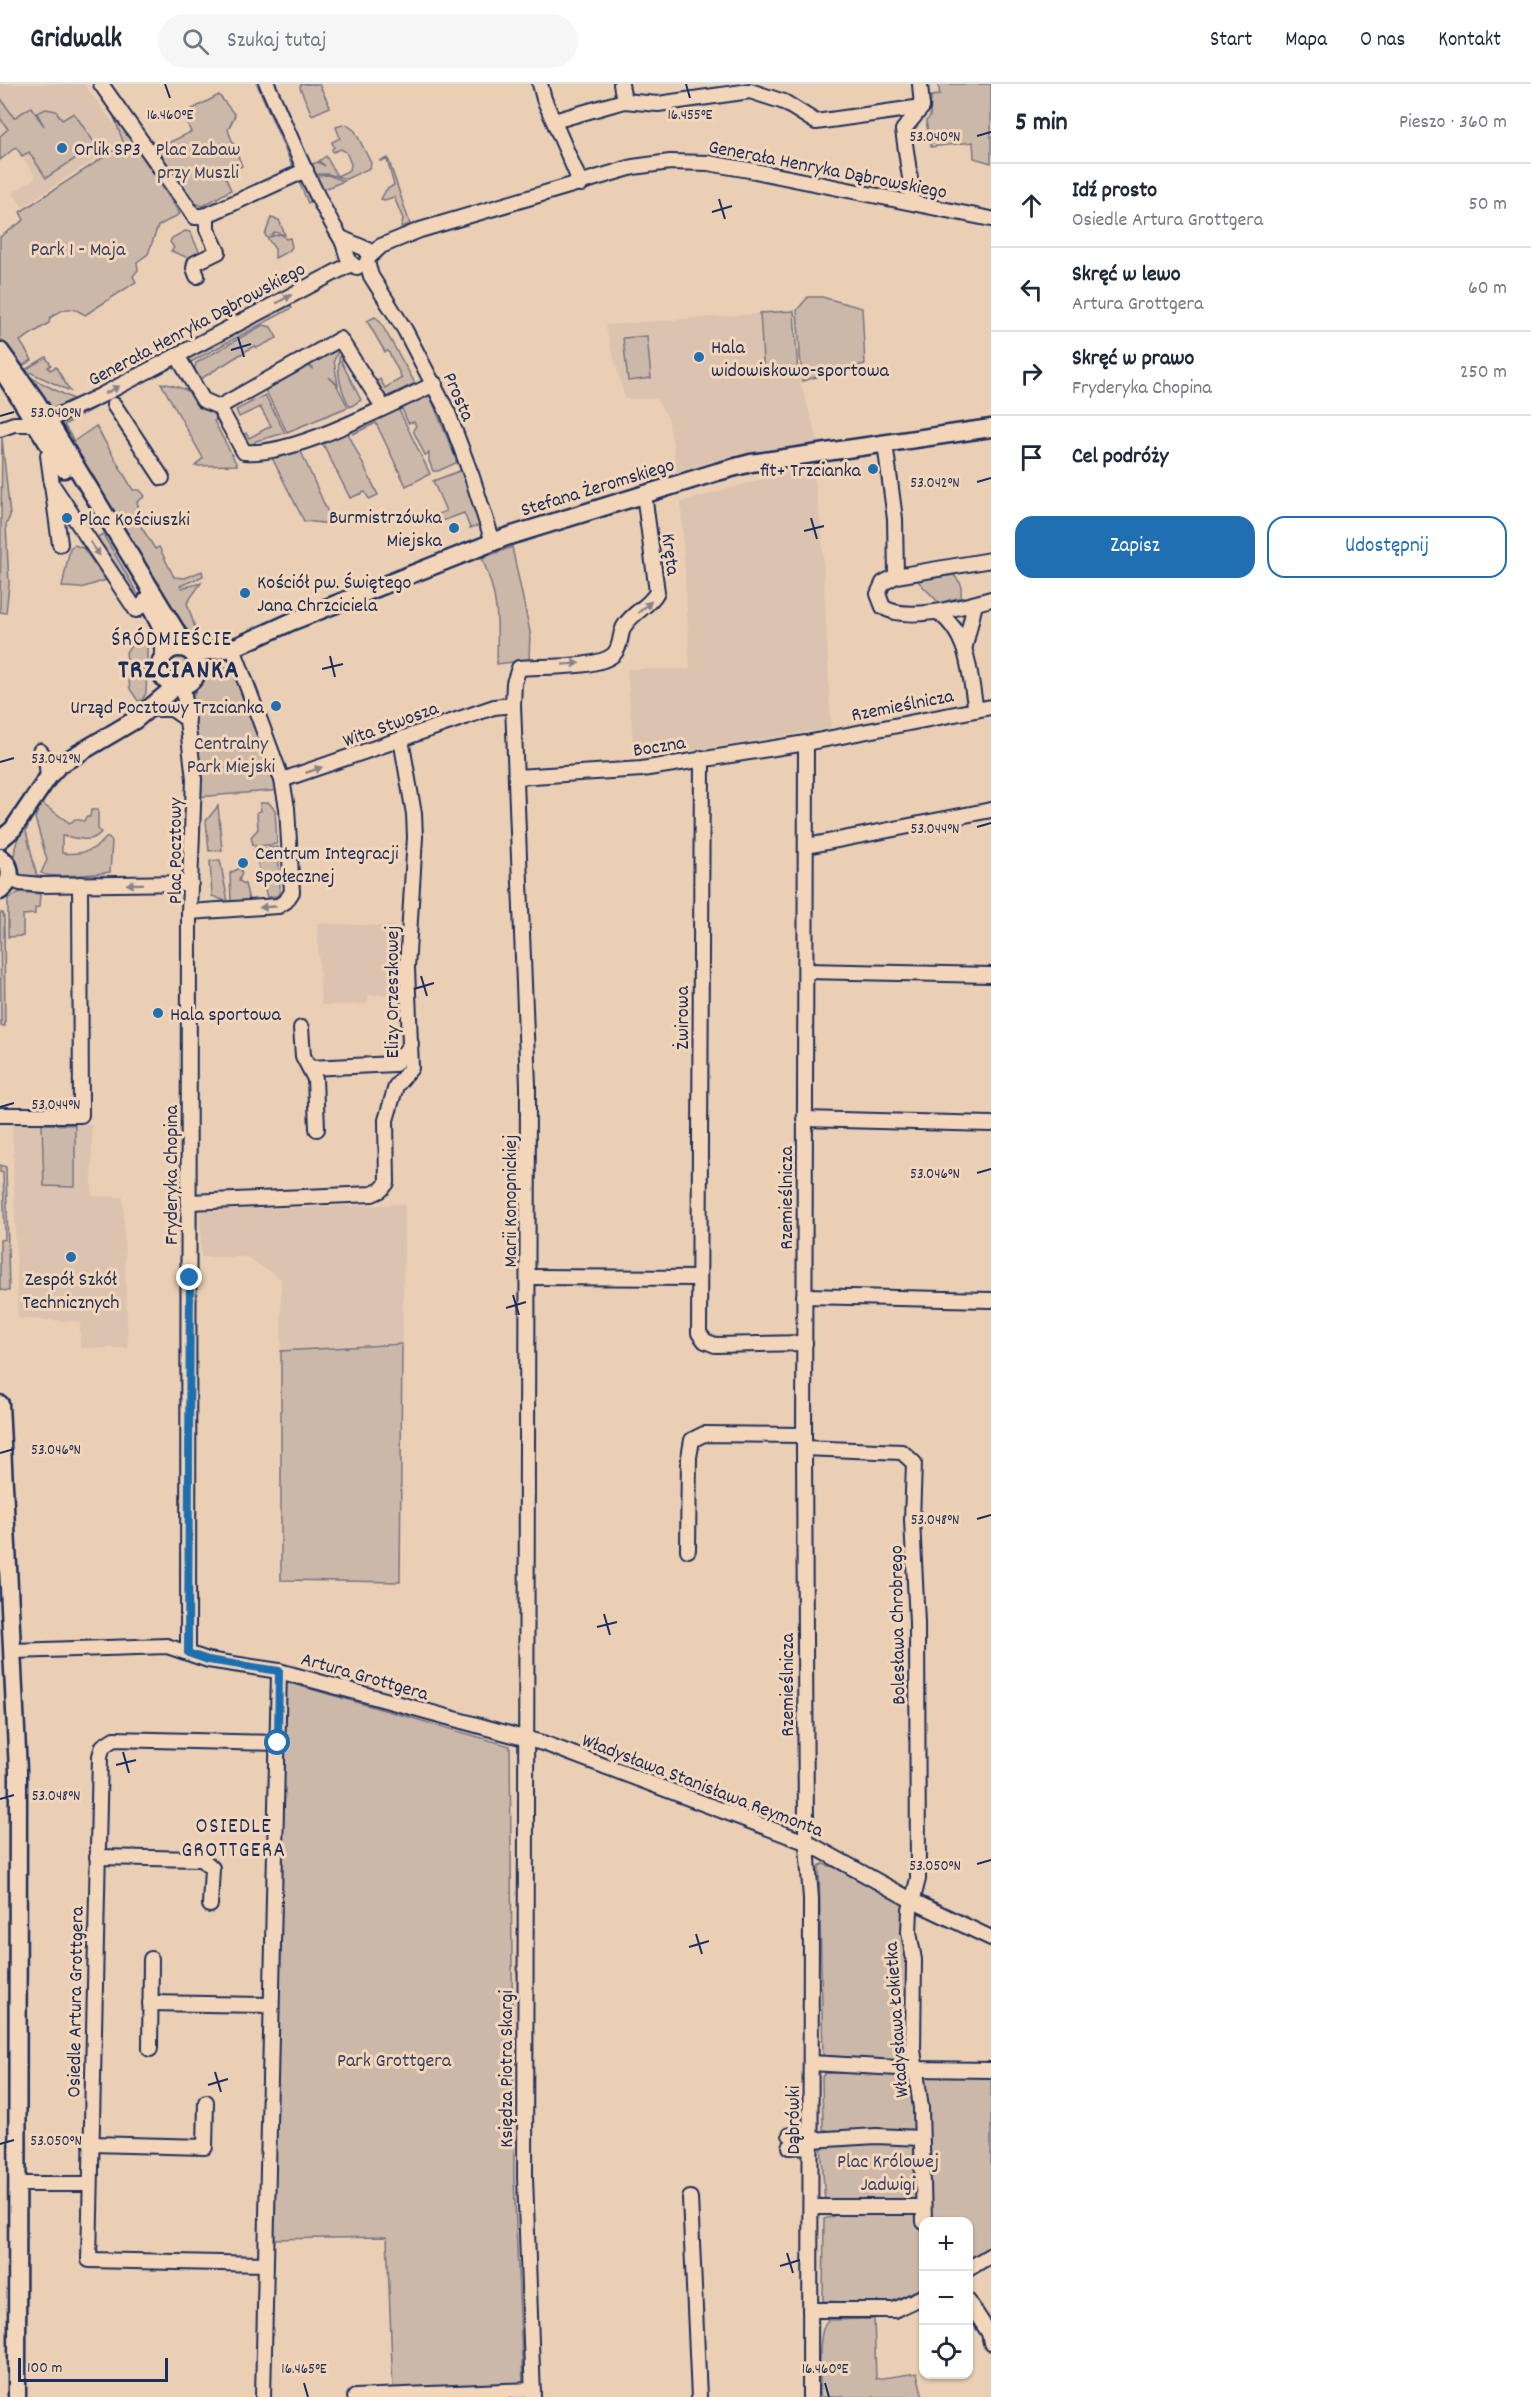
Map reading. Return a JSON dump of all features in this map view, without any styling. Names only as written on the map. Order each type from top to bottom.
[{"type":"main road","points":[[0,351],[18,373],[49,433]]},
{"type":"main road","points":[[0,367],[24,406],[49,433]]},
{"type":"main road","points":[[11,384],[20,390],[35,413],[49,433],[150,594],[198,664],[185,682],[165,680],[162,675],[160,665],[164,655],[161,627],[150,594],[92,491],[81,483],[47,430],[49,433]]},
{"type":"main road","name":"Stefana Żeromskiego","points":[[190,651],[233,648],[293,621],[493,542],[644,494],[752,463],[991,428]]},
{"type":"main road","points":[[164,655],[174,648],[190,651]]},
{"type":"main road","name":"Stefana Żeromskiego","points":[[6,835],[48,777],[66,760],[135,720],[185,682],[224,658],[233,648]]},
{"type":"main road","points":[[148,710],[162,675]]},
{"type":"main road","points":[[3,879],[6,835]]},
{"type":"main road","points":[[0,1404],[14,1651],[18,1771],[17,2397]]},
{"type":"street","points":[[101,84],[193,216],[198,218],[207,215],[306,170]]},
{"type":"street","points":[[267,84],[323,211],[341,238],[359,257]]},
{"type":"street","points":[[540,84],[581,184]]},
{"type":"street","points":[[621,84],[624,101]]},
{"type":"street","points":[[773,84],[777,99]]},
{"type":"street","points":[[910,202],[912,192],[903,130],[922,107],[920,84]]},
{"type":"street","points":[[554,122],[624,101],[658,104],[750,91],[777,99],[816,122],[922,107]]},
{"type":"street","name":"Generała Henryka Dąbrowskiego","points":[[49,433],[178,357],[381,246],[420,230],[633,167],[670,162],[708,163],[991,219]]},
{"type":"street","points":[[198,276],[194,268],[195,263],[218,252],[207,229],[207,215]]},
{"type":"street","name":"Prosta","points":[[359,257],[435,384],[461,446],[493,542]]},
{"type":"street","points":[[219,407],[340,339],[383,407]]},
{"type":"street","points":[[178,357],[202,400],[219,407],[244,452],[261,454],[299,444],[435,384]]},
{"type":"street","points":[[114,405],[162,478]]},
{"type":"street","points":[[4,430],[21,418],[24,406]]},
{"type":"street","points":[[4,430],[49,433],[51,483],[60,544]]},
{"type":"street","points":[[885,443],[895,519],[896,576]]},
{"type":"street","points":[[51,483],[136,610],[150,594]]},
{"type":"street","name":"Kręta","points":[[522,668],[603,662],[614,654],[620,644],[624,626],[651,603],[657,592],[644,494]]},
{"type":"street","points":[[991,560],[896,576],[883,583],[878,591],[878,600],[883,607],[893,611],[939,613],[991,599]]},
{"type":"street","points":[[965,646],[975,604]]},
{"type":"street","points":[[939,613],[957,630],[965,646],[976,710]]},
{"type":"street","name":"Plac Pocztowy","points":[[185,682],[194,779],[189,912],[276,906],[286,901],[292,892],[288,817],[282,780],[233,648]]},
{"type":"street","name":"Marii Konopnickiej","points":[[522,668],[514,683],[513,705],[527,1002],[529,1277],[526,1741]]},
{"type":"street","name":"Wita Stwosza","points":[[282,780],[494,707],[513,705]]},
{"type":"street","name":"Rzemieślnicza","points":[[808,1843],[804,1442],[806,743],[991,707]]},
{"type":"street","points":[[148,710],[172,709],[188,720]]},
{"type":"street","name":"Elizy Orzeszkowej","points":[[190,1202],[372,1194],[381,1190],[387,1183],[386,1120],[396,1086],[411,1068],[407,968],[415,837],[414,814],[401,739]]},
{"type":"street","name":"Boczna","points":[[517,777],[642,769],[806,743]]},
{"type":"street","points":[[48,777],[43,754],[66,760]]},
{"type":"street","name":"Żwirowa","points":[[702,758],[699,1333],[705,1341],[715,1345],[805,1343]]},
{"type":"street","points":[[807,846],[991,810]]},
{"type":"street","points":[[3,879],[27,884],[191,883]]},
{"type":"street","points":[[0,1115],[81,1115],[80,885]]},
{"type":"street","name":"Fryderyka Chopina","points":[[188,1653],[189,912]]},
{"type":"street","points":[[806,971],[991,975]]},
{"type":"street","points":[[301,1028],[303,1056],[315,1078],[317,1129]]},
{"type":"street","points":[[396,1086],[395,1064],[411,1044]]},
{"type":"street","points":[[310,1068],[395,1064]]},
{"type":"street","points":[[804,1119],[991,1124]]},
{"type":"street","points":[[529,1277],[699,1278]]},
{"type":"street","points":[[804,1296],[991,1300]]},
{"type":"street","name":"Bolesława Chrobrego","points":[[688,1550],[689,1457],[692,1440],[704,1434],[902,1452],[914,1463],[912,1521],[917,1623],[918,1880],[914,1901]]},
{"type":"street","name":"Artura Grottgera","points":[[14,1651],[167,1646],[208,1660],[279,1671],[526,1741]]},
{"type":"street","points":[[263,2397],[279,1671]]},
{"type":"street","name":"Osiedle Artura Grottgera","points":[[265,2264],[89,2260],[97,1857],[100,1756],[103,1746],[114,1739],[278,1743]]},
{"type":"street","name":"Władysława Stanisława Reymonta","points":[[526,1741],[546,1744],[808,1843],[914,1901],[991,1938]]},
{"type":"street","name":"Księdza Piotra Skargi","points":[[526,1741],[524,1756],[525,2177],[533,2393]]},
{"type":"street","name":"Dąbrówki","points":[[808,1843],[811,1899],[810,2397]]},
{"type":"street","points":[[97,1857],[202,1859],[212,1868],[210,1905]]},
{"type":"street","name":"Władysława Łokietka","points":[[914,1901],[910,1910],[909,1932],[914,1960],[913,2050],[921,2138],[923,2217]]},
{"type":"street","points":[[150,2049],[151,1959]]},
{"type":"street","points":[[150,2003],[270,2005]]},
{"type":"street","points":[[811,2063],[915,2069],[991,2070]]},
{"type":"street","points":[[91,2144],[205,2147],[206,2102]]},
{"type":"street","points":[[790,2141],[876,2136],[921,2138]]},
{"type":"street","points":[[18,2184],[90,2184]]},
{"type":"street","points":[[690,2198],[699,2397]]},
{"type":"street","points":[[818,2206],[922,2207]]},
{"type":"street","points":[[973,2266],[991,2255]]},
{"type":"street","points":[[810,2310],[894,2310],[919,2298]]},
{"type":"street","points":[[973,2308],[990,2338]]},
{"type":"street","points":[[356,2397],[533,2393]]},
{"type":"shaded area","points":[[0,84],[84,84],[125,139],[23,207],[13,193],[36,177],[16,148],[0,162]]},
{"type":"shaded area","points":[[794,311],[798,374],[820,447],[710,462],[677,474],[669,420],[656,399],[625,399],[605,325]]},
{"type":"shaded area","points":[[813,469],[822,533],[831,728],[700,750],[634,756],[627,669],[690,669],[681,502],[784,473]]},
{"type":"shaded area","points":[[317,923],[403,927],[400,964],[402,994],[369,995],[367,1004],[321,1005]]},
{"type":"shaded area","name":"Zespół Szkół Technicznych","points":[[78,1118],[81,1124],[92,1125],[92,1196],[123,1197],[128,1348],[80,1348],[80,1322],[18,1318],[12,1120]]},
{"type":"shaded area","points":[[405,1204],[402,1344],[281,1351],[281,1279],[247,1257],[201,1257],[200,1211]]},
{"type":"green space","points":[[257,84],[275,84],[316,176],[328,175],[344,181],[322,190],[343,231],[332,216],[313,178],[302,181],[312,201],[308,203]]},
{"type":"green space","points":[[301,84],[319,84],[330,107],[312,115],[300,88]]},
{"type":"green space","points":[[938,84],[991,84],[991,163],[974,158],[973,142],[931,147],[926,121],[930,117],[931,96],[940,95]]},
{"type":"green space","name":"Plac Zabaw przy Muszli","points":[[219,95],[235,115],[228,130],[242,166],[224,174],[231,190],[203,206],[194,203],[190,208],[150,142],[154,142],[158,148],[191,132],[183,114]]},
{"type":"green space","points":[[0,97],[14,118],[31,107],[44,126],[37,113],[46,109],[56,111],[62,120],[74,113],[96,145],[46,178],[29,152],[22,156],[16,147],[0,160],[0,136],[8,129],[0,118]]},
{"type":"green space","name":"Park 1 - Maja","points":[[111,109],[180,214],[158,226],[148,254],[137,262],[138,270],[133,276],[136,282],[85,315],[71,309],[59,312],[50,318],[49,323],[20,341],[32,360],[22,366],[0,338],[0,237],[24,220],[20,212],[124,144]]},
{"type":"green space","points":[[346,124],[355,131],[371,163],[370,168],[346,179],[328,174],[316,174],[312,164],[318,162],[325,166],[319,161],[326,156],[337,176],[350,170],[351,164],[346,152],[341,149],[333,152],[332,149],[334,147],[332,142],[340,138],[336,127]]},
{"type":"green space","points":[[388,158],[410,224],[401,227],[403,219],[394,197],[381,199],[386,190],[394,185],[387,160],[379,161]]},
{"type":"green space","points":[[271,218],[279,220],[285,235],[275,232],[270,237],[281,234],[286,239],[290,238],[292,247],[275,258],[275,249],[265,235]]},
{"type":"green space","points":[[185,231],[190,232],[201,255],[191,259],[171,251],[174,248],[170,242],[172,238]]},
{"type":"green space","points":[[808,297],[822,297],[862,308],[865,364],[802,381],[797,310]]},
{"type":"green space","points":[[289,301],[292,308],[189,363],[188,358]]},
{"type":"green space","points":[[794,311],[798,374],[764,376],[760,313]]},
{"type":"green space","points":[[375,317],[379,320],[415,383],[386,397],[377,381],[380,379],[385,388],[402,378],[388,351],[385,352],[367,321]]},
{"type":"green space","points":[[263,325],[271,327],[277,338],[257,348],[254,346],[199,380],[194,372],[196,363]]},
{"type":"green space","points":[[647,336],[651,378],[628,381],[623,338]]},
{"type":"green space","points":[[333,347],[339,348],[334,361],[338,385],[329,377],[336,384],[348,407],[287,432],[262,384],[301,363],[314,369],[303,362],[312,361],[334,351]]},
{"type":"green space","points":[[341,350],[346,357],[341,361],[361,400],[350,407],[340,379],[338,365]]},
{"type":"green space","points":[[46,357],[51,365],[48,367],[50,370],[56,367],[70,391],[25,370]]},
{"type":"green space","points":[[24,374],[79,402],[52,414]]},
{"type":"green space","points":[[161,383],[195,394],[215,410],[221,417],[214,421],[237,465],[195,466],[203,458]]},
{"type":"green space","points":[[265,395],[285,433],[256,441],[250,448],[243,435],[246,433],[249,438],[271,426],[260,407],[239,417],[236,410]]},
{"type":"green space","points":[[426,395],[430,396],[456,459],[456,463],[438,471],[433,471],[429,453],[425,455],[413,430],[416,426],[414,422],[408,423],[400,404]]},
{"type":"green space","points":[[99,399],[101,404],[64,425],[74,441],[96,426],[133,490],[140,490],[145,496],[137,502],[141,515],[137,520],[155,549],[159,547],[174,577],[185,578],[202,571],[203,576],[180,586],[182,588],[201,583],[187,603],[199,640],[193,644],[57,426],[59,421]]},
{"type":"green space","points":[[398,408],[430,474],[406,486],[376,423],[353,434],[351,430]]},
{"type":"green space","points":[[346,429],[378,495],[369,499],[365,492],[350,498],[320,438]]},
{"type":"green space","points":[[2,438],[10,516],[6,525],[9,584],[6,613],[0,612]]},
{"type":"green space","points":[[299,447],[333,524],[304,521],[271,456]]},
{"type":"green space","points":[[462,470],[480,525],[470,528],[464,513],[437,523],[433,516],[446,511],[433,481]]},
{"type":"green space","points":[[103,534],[142,601],[131,600],[134,591],[102,549],[103,546],[96,543],[94,539]]},
{"type":"green space","points":[[74,545],[83,548],[106,580],[81,588],[62,587],[70,548]]},
{"type":"green space","points":[[512,547],[530,632],[529,660],[497,664],[496,610],[492,586],[482,558]]},
{"type":"green space","points":[[954,575],[961,584],[961,597],[939,603],[917,580]]},
{"type":"green space","points":[[141,632],[147,642],[147,664],[128,671],[126,652]]},
{"type":"green space","points":[[179,655],[188,659],[192,668],[188,677],[179,681],[170,677],[166,668],[170,659]]},
{"type":"green space","name":"Centralny Park Miejski","points":[[225,667],[233,669],[240,676],[282,790],[197,797],[191,701],[204,675],[213,669]]},
{"type":"green space","points":[[147,668],[146,693],[142,700],[138,701],[130,689],[128,674]]},
{"type":"green space","points":[[38,803],[26,831],[38,881],[16,875],[14,855],[18,837]]},
{"type":"green space","points":[[41,803],[70,823],[75,819],[84,821],[86,817],[90,817],[91,810],[98,810],[98,829],[101,832],[88,839],[62,836],[62,853],[86,851],[97,846],[107,837],[112,841],[110,872],[63,876],[41,873],[47,860],[35,818]]},
{"type":"green space","points":[[260,803],[269,803],[275,810],[277,844],[259,846],[260,849],[278,847],[280,892],[277,896],[267,897],[254,850],[256,845],[253,845],[251,837],[258,829],[257,812],[261,811]]},
{"type":"green space","points":[[218,806],[222,850],[209,851],[206,821]]},
{"type":"green space","points":[[220,860],[228,902],[212,896],[210,861]]},
{"type":"green space","points":[[240,868],[242,873],[239,881],[245,884],[249,900],[231,902],[230,873]]},
{"type":"green space","points":[[20,892],[40,894],[39,907],[35,908],[35,914],[23,915],[23,936],[8,937],[8,899]]},
{"type":"green space","points":[[0,913],[3,913],[4,917],[5,1026],[1,1026]]},
{"type":"green space","points":[[42,1124],[75,1125],[75,1187],[44,1186]]},
{"type":"green space","points":[[0,1165],[6,1167],[9,1291],[0,1290],[0,1240],[5,1239],[3,1173],[0,1172]]},
{"type":"green space","points":[[402,1344],[400,1582],[281,1580],[281,1351]]},
{"type":"green space","name":"Park Grottgera","points":[[286,1682],[510,1746],[514,2180],[523,2384],[393,2389],[387,2237],[271,2239]]},
{"type":"green space","points":[[823,1864],[840,1869],[904,1901],[910,1968],[908,2066],[838,2060],[835,2056],[823,2056],[819,1866]]},
{"type":"green space","name":"Plac Królowej Jadwigi","points":[[825,2073],[912,2074],[920,2217],[919,2291],[898,2305],[823,2301],[824,2219],[834,2216],[835,2204],[825,2203],[821,2143],[833,2142],[833,2132],[823,2129],[822,2077]]},
{"type":"green space","points":[[919,2074],[991,2076],[991,2249],[973,2259],[973,2217],[928,2217]]},
{"type":"green space","points":[[874,2319],[876,2379],[917,2373],[923,2397],[820,2397],[820,2345],[824,2326],[828,2320]]},
{"type":"place","name":"Orlik SP3","points":[[62,148]]},
{"type":"place","name":"Hala widowiskowo-sportowa","points":[[699,357]]},
{"type":"place","name":"fit+ Trzcianka","points":[[873,469]]},
{"type":"place","name":"Plac Kościuszki","points":[[67,518]]},
{"type":"place","name":"Burmistrzówka Miejska","points":[[454,528]]},
{"type":"place","name":"Kościół pw. Świętego Jana Chrzciciela","points":[[245,593]]},
{"type":"place","name":"Urząd Pocztowy Trzcianka","points":[[276,706]]},
{"type":"place","name":"Centrum Integracji Społecznej","points":[[243,863]]},
{"type":"place","name":"Hala sportowa","points":[[158,1013]]},
{"type":"place","name":"Zespół Szkół Technicznych","points":[[71,1257]]},
{"type":"district","name":"ŚRÓDMIEŚCIE","points":[[172,638]]},
{"type":"district","name":"TRZCIANKA","points":[[179,668]]},
{"type":"district","name":"OSIEDLE GROTTGERA","points":[[234,1837]]},
{"type":"route","points":[[190,1278],[188,1653],[208,1660],[279,1671],[278,1743]]}]
